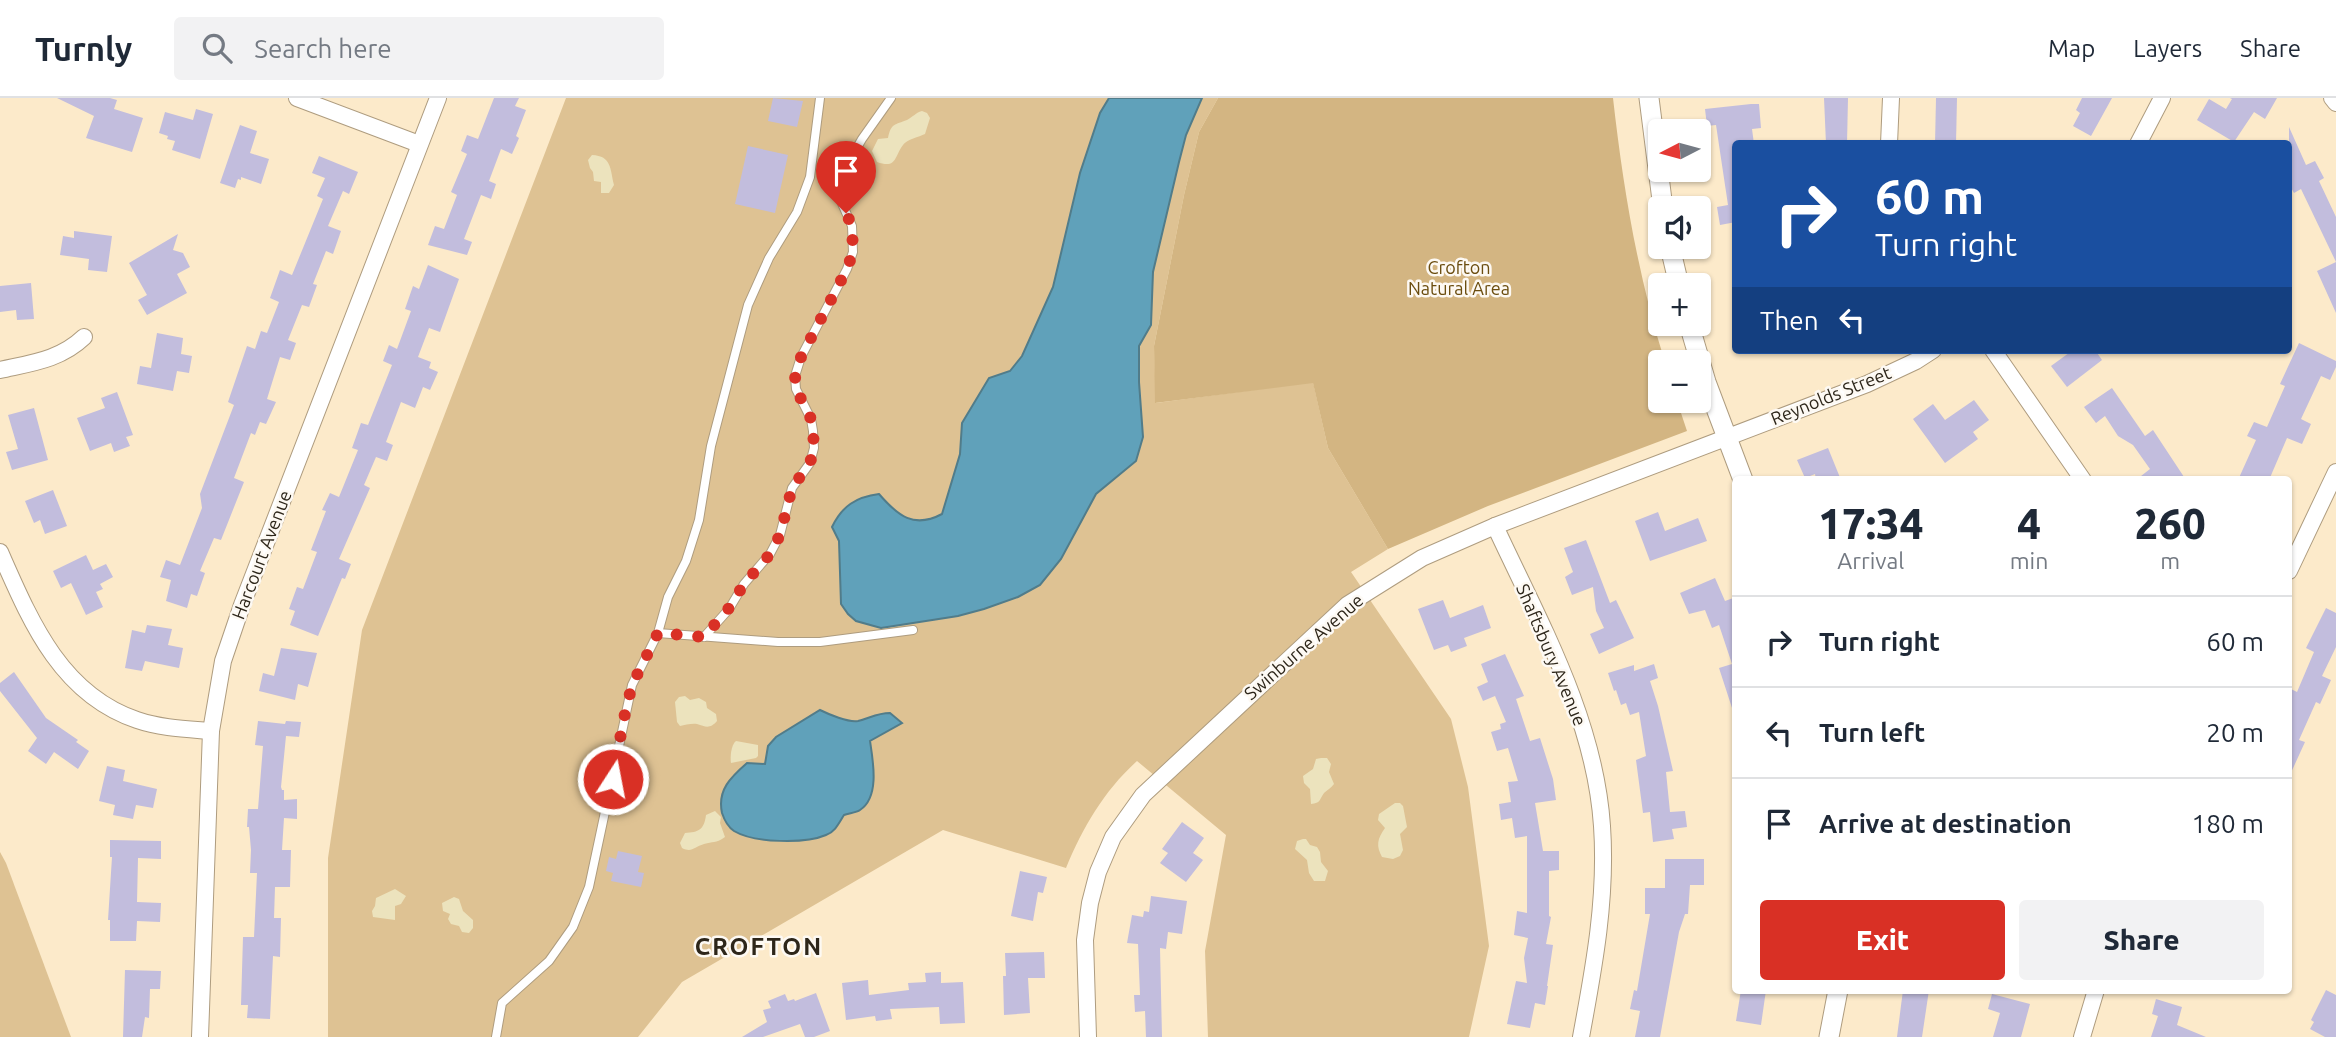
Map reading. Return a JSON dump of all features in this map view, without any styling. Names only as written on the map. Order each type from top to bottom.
[{"type":"street","points":[[297,98],[419,144]]},
{"type":"street","name":"Harcourt Avenue","points":[[200,1037],[211,731],[223,662],[242,605],[438,98]]},
{"type":"street","points":[[1649,98],[1661,196]]},
{"type":"street","points":[[1889,140],[1891,98]]},
{"type":"street","points":[[2140,140],[2162,98]]},
{"type":"street","points":[[2332,98],[2336,103]]},
{"type":"street","points":[[1693,336],[1706,382],[1741,476]]},
{"type":"street","points":[[0,370],[59,355],[73,348],[84,337]]},
{"type":"street","name":"Reynolds Street","points":[[1726,437],[1867,384],[1927,354]]},
{"type":"street","points":[[1996,354],[2080,476]]},
{"type":"street","name":"Swinburne Avenue","points":[[1088,1037],[1085,940],[1090,903],[1098,872],[1113,837],[1143,795],[1347,605],[1422,558],[1496,526],[1726,437]]},
{"type":"street","points":[[2292,565],[2336,472]]},
{"type":"street","name":"Shaftsbury Avenue","points":[[1496,526],[1577,710],[1602,824],[1603,883],[1599,938],[1581,1037]]},
{"type":"street","points":[[0,552],[44,643],[64,672],[87,694],[136,720],[211,731]]},
{"type":"street","points":[[1829,1037],[1837,994]]},
{"type":"street","points":[[2082,1037],[2095,994]]},
{"type":"lane","points":[[496,1037],[502,1003],[549,961],[573,927],[589,887],[632,685],[658,633],[668,597],[686,561],[699,520],[711,446],[748,305],[768,258],[797,212],[810,177],[820,98]]},
{"type":"lane","points":[[704,637],[770,554],[780,535],[792,488],[810,463],[814,448],[811,419],[796,389],[795,376],[801,357],[847,269],[853,252],[852,226],[840,199],[839,179],[862,139],[891,98]]},
{"type":"lane","points":[[658,633],[778,642],[820,642],[913,630]]},
{"type":"shaded area","points":[[566,98],[1218,98],[1199,132],[1184,195],[1154,346],[1156,403],[1313,382],[1328,448],[1388,549],[1351,572],[1451,719],[1468,787],[1489,946],[1469,1037],[1208,1037],[1205,951],[1226,835],[1137,761],[1114,785],[1096,810],[1066,868],[943,830],[682,982],[638,1037],[328,1037],[328,858],[362,630]]},
{"type":"shaded area","points":[[0,852],[6,863],[71,1037],[0,1037]]},
{"type":"green space","name":"Crofton Natural Area","points":[[1218,98],[1613,98],[1633,232],[1648,301],[1648,336],[1657,336],[1661,350],[1648,350],[1648,413],[1681,413],[1687,431],[1488,506],[1388,549],[1328,448],[1313,383],[1155,403],[1154,346],[1199,132]]},
{"type":"sand","points":[[922,111],[930,118],[925,134],[905,143],[892,163],[877,162],[872,151],[878,139],[888,138],[894,125]]},
{"type":"sand","points":[[592,155],[603,158],[609,164],[614,185],[609,193],[601,193],[601,182],[594,181],[588,160]]},
{"type":"sand","points":[[685,696],[690,700],[699,698],[706,702],[707,708],[716,714],[717,721],[708,727],[695,724],[680,726],[677,722],[675,702],[679,697]]},
{"type":"sand","points":[[736,741],[758,745],[758,756],[731,763],[732,748]]},
{"type":"sand","points":[[1327,758],[1331,764],[1329,772],[1334,784],[1318,802],[1311,804],[1310,789],[1304,783],[1303,776],[1313,769],[1316,759]]},
{"type":"sand","points":[[1395,803],[1403,806],[1407,827],[1400,834],[1403,850],[1400,856],[1393,859],[1382,857],[1380,853],[1378,842],[1385,828],[1378,820],[1379,814]]},
{"type":"sand","points":[[715,811],[721,817],[720,823],[725,837],[691,850],[682,848],[680,843],[685,833],[700,829],[706,815]]},
{"type":"sand","points":[[1303,839],[1317,847],[1320,852],[1321,862],[1328,871],[1325,881],[1314,881],[1309,873],[1307,860],[1295,849],[1297,841]]},
{"type":"sand","points":[[395,889],[406,896],[401,904],[395,906],[395,920],[373,917],[376,898]]},
{"type":"sand","points":[[454,897],[459,899],[463,911],[473,920],[473,928],[469,933],[462,932],[459,926],[451,924],[448,919],[450,914],[443,911],[442,903]]},
{"type":"water","points":[[1109,98],[1202,98],[1186,135],[1179,162],[1153,272],[1151,325],[1139,346],[1143,437],[1136,461],[1096,494],[1061,559],[1040,585],[1018,597],[958,616],[881,628],[856,621],[841,604],[839,541],[832,527],[840,513],[851,504],[863,497],[879,494],[893,509],[907,518],[923,520],[942,514],[960,454],[962,423],[989,378],[1010,371],[1022,356],[1053,287],[1080,173],[1100,113]]},
{"type":"water","points":[[820,710],[854,721],[890,713],[902,723],[870,741],[874,778],[866,804],[858,811],[844,815],[832,832],[817,838],[766,840],[734,831],[726,823],[722,813],[723,791],[727,785],[747,763],[765,764],[768,746],[776,737]]},
{"type":"building","points":[[57,98],[110,98],[117,100],[114,109],[143,118],[132,152],[86,138],[94,116]]},
{"type":"building","points":[[494,98],[519,98],[515,106],[526,110],[512,154],[501,149],[489,181],[496,184],[491,199],[481,195],[464,239],[472,242],[467,255],[428,245],[435,226],[444,229],[457,195],[451,192],[467,154],[461,151],[467,135],[478,139]]},
{"type":"building","points":[[773,98],[803,101],[797,127],[768,121]]},
{"type":"building","points":[[1824,98],[1848,98],[1847,140],[1826,140]]},
{"type":"building","points":[[1936,98],[1957,98],[1956,140],[1935,140]]},
{"type":"building","points":[[2082,98],[2112,98],[2091,136],[2073,126],[2080,113],[2076,110]]},
{"type":"building","points":[[2230,98],[2277,98],[2265,119],[2254,112],[2235,140],[2231,140],[2197,120],[2209,99],[2226,109],[2232,99]]},
{"type":"building","points":[[1759,104],[1761,128],[1752,129],[1753,140],[1732,140],[1732,223],[1720,225],[1717,207],[1728,205],[1716,125],[1712,125],[1712,119],[1706,119],[1705,109]]},
{"type":"building","points":[[196,109],[213,114],[200,159],[172,150],[175,141],[159,133],[165,112],[193,120]]},
{"type":"building","points":[[240,125],[257,131],[250,153],[269,159],[261,184],[241,177],[235,188],[220,183]]},
{"type":"building","points":[[2289,127],[2306,165],[2315,161],[2324,178],[2319,181],[2336,217],[2336,262],[2301,189],[2294,193],[2292,189],[2292,140],[2289,140]]},
{"type":"building","points":[[748,146],[788,155],[775,213],[735,204]]},
{"type":"building","points":[[319,156],[358,172],[349,194],[343,191],[328,226],[341,231],[333,254],[326,251],[313,284],[317,285],[309,307],[302,305],[288,340],[296,343],[290,360],[280,357],[267,399],[276,402],[266,424],[260,422],[255,435],[251,433],[234,478],[244,482],[221,540],[214,538],[200,571],[205,573],[197,596],[191,594],[187,608],[166,601],[171,580],[160,577],[166,560],[180,565],[202,508],[200,494],[234,405],[228,402],[247,346],[255,349],[261,331],[267,333],[279,302],[270,298],[280,270],[292,275],[323,199],[317,196],[325,178],[312,173]]},
{"type":"building","points":[[74,231],[112,236],[107,272],[88,270],[89,259],[60,255],[63,236],[74,238]]},
{"type":"building","points":[[178,234],[173,250],[183,253],[190,267],[177,274],[187,293],[147,315],[138,300],[147,295],[129,263]]},
{"type":"building","points":[[2336,262],[2336,313],[2317,271]]},
{"type":"building","points":[[428,265],[459,279],[440,332],[429,328],[418,357],[431,362],[429,368],[438,372],[430,390],[423,387],[415,408],[401,402],[386,442],[393,445],[387,461],[376,457],[364,485],[370,488],[339,559],[351,564],[345,579],[342,578],[318,636],[290,625],[295,611],[289,609],[297,587],[303,589],[317,552],[311,550],[326,511],[322,510],[330,493],[339,497],[358,450],[352,448],[361,423],[368,425],[392,365],[383,361],[389,345],[397,349],[411,311],[405,309],[413,286],[419,289]]},
{"type":"building","points":[[31,283],[34,319],[17,320],[16,310],[0,312],[0,286]]},
{"type":"building","points":[[157,333],[183,338],[181,354],[192,356],[189,373],[177,371],[173,391],[137,384],[140,366],[151,368]]},
{"type":"building","points":[[2299,343],[2336,361],[2330,380],[2321,376],[2301,419],[2311,424],[2302,444],[2287,438],[2271,476],[2240,476],[2256,440],[2247,436],[2254,422],[2267,427],[2285,386],[2280,384]]},
{"type":"building","points":[[2068,354],[2098,354],[2102,360],[2067,387],[2051,366]]},
{"type":"building","points":[[2112,388],[2145,436],[2153,430],[2183,476],[2141,476],[2150,469],[2133,445],[2118,436],[2105,416],[2096,423],[2084,407]]},
{"type":"building","points":[[117,392],[133,435],[126,437],[130,446],[114,452],[111,443],[90,451],[77,418],[105,408],[101,398]]},
{"type":"building","points":[[1974,400],[1989,420],[1973,432],[1978,439],[1945,463],[1913,419],[1933,404],[1945,420]]},
{"type":"building","points":[[34,408],[48,460],[12,470],[6,452],[18,449],[8,415]]},
{"type":"building","points":[[1828,448],[1839,476],[1804,476],[1797,460]]},
{"type":"building","points":[[53,490],[67,526],[45,534],[40,520],[34,523],[25,501]]},
{"type":"building","points":[[1658,512],[1665,531],[1698,518],[1707,541],[1650,561],[1635,521]]},
{"type":"building","points":[[1586,540],[1610,603],[1616,600],[1634,638],[1599,654],[1590,634],[1604,628],[1596,611],[1593,587],[1572,595],[1565,577],[1573,572],[1564,548]]},
{"type":"building","points":[[86,555],[93,570],[106,564],[113,577],[100,584],[103,589],[96,592],[103,607],[86,615],[71,583],[61,588],[53,571]]},
{"type":"building","points":[[1715,578],[1725,601],[1732,598],[1732,664],[1719,625],[1712,628],[1705,610],[1689,614],[1680,593]]},
{"type":"building","points":[[1443,600],[1450,618],[1483,605],[1491,628],[1464,638],[1467,646],[1451,652],[1448,645],[1434,650],[1418,609]]},
{"type":"building","points":[[2326,608],[2336,613],[2336,647],[2322,676],[2331,680],[2320,704],[2316,702],[2299,740],[2305,742],[2292,770],[2292,690],[2297,692],[2314,652],[2306,648]]},
{"type":"building","points":[[147,625],[172,629],[168,645],[183,648],[179,668],[145,661],[142,671],[125,668],[132,630],[145,633]]},
{"type":"building","points":[[281,648],[317,653],[308,687],[298,684],[295,700],[259,691],[263,673],[274,676]]},
{"type":"building","points":[[1505,654],[1524,696],[1516,699],[1530,741],[1540,738],[1553,779],[1556,800],[1535,803],[1543,851],[1559,851],[1559,870],[1549,871],[1551,917],[1546,944],[1553,945],[1545,1005],[1535,1003],[1530,1028],[1507,1024],[1516,981],[1527,983],[1524,958],[1528,938],[1514,935],[1517,911],[1527,913],[1527,836],[1515,838],[1512,818],[1501,820],[1499,804],[1511,802],[1508,782],[1518,781],[1508,748],[1497,751],[1491,732],[1501,729],[1500,724],[1506,722],[1495,696],[1483,701],[1477,687],[1488,682],[1481,664]]},
{"type":"building","points":[[1654,664],[1658,678],[1650,681],[1673,771],[1666,772],[1670,812],[1685,811],[1687,827],[1672,829],[1674,839],[1653,842],[1650,812],[1643,813],[1636,760],[1646,756],[1639,712],[1630,715],[1626,703],[1621,705],[1608,673],[1634,665],[1634,671]]},
{"type":"building","points":[[1732,664],[1732,708],[1719,668]]},
{"type":"building","points":[[14,672],[46,718],[89,751],[78,769],[54,752],[46,764],[28,751],[37,738],[0,691],[0,683]]},
{"type":"building","points":[[258,721],[285,724],[286,721],[301,722],[299,737],[286,736],[281,787],[284,790],[284,800],[297,799],[297,819],[284,818],[282,850],[291,850],[290,887],[275,887],[274,918],[281,918],[280,957],[273,956],[270,1019],[247,1018],[248,1005],[241,1005],[243,937],[254,937],[257,873],[250,873],[251,850],[247,827],[248,809],[258,809],[263,746],[255,745]]},
{"type":"building","points":[[107,766],[125,770],[123,781],[157,789],[153,808],[136,805],[133,819],[113,815],[115,805],[99,801]]},
{"type":"building","points":[[1182,822],[1204,838],[1193,853],[1203,860],[1186,882],[1160,863],[1168,853],[1162,849]]},
{"type":"building","points":[[110,840],[161,841],[161,859],[138,858],[137,902],[161,903],[160,922],[137,921],[136,941],[110,941]]},
{"type":"building","points":[[618,851],[642,856],[638,872],[644,873],[641,887],[611,881],[613,873],[606,871],[609,857],[616,859]]},
{"type":"building","points":[[1665,859],[1704,859],[1704,885],[1690,885],[1688,914],[1685,914],[1679,932],[1660,1037],[1635,1037],[1640,1011],[1630,1009],[1634,990],[1637,991],[1650,914],[1645,914],[1645,888],[1665,888]]},
{"type":"building","points":[[1020,871],[1047,877],[1043,893],[1038,892],[1033,921],[1011,916]]},
{"type":"building","points":[[1151,896],[1187,901],[1182,934],[1168,932],[1166,949],[1160,948],[1162,1037],[1146,1037],[1145,1011],[1135,1012],[1134,995],[1140,995],[1138,944],[1127,943],[1132,915],[1143,917],[1144,911],[1149,912]]},
{"type":"building","points":[[1044,952],[1045,978],[1028,978],[1030,1013],[1004,1015],[1005,953]]},
{"type":"building","points":[[125,970],[161,971],[160,989],[150,989],[149,1018],[145,1017],[142,1037],[123,1037]]},
{"type":"building","points":[[941,972],[941,983],[963,982],[965,1023],[940,1024],[939,1007],[890,1009],[892,1019],[876,1021],[875,1016],[846,1020],[842,983],[868,980],[869,995],[909,990],[908,983],[926,982],[925,973]]},
{"type":"building","points":[[2326,990],[2336,995],[2336,1037],[2325,1037],[2310,1029],[2314,1022],[2311,1020]]},
{"type":"building","points":[[816,993],[830,1031],[814,1037],[805,1037],[800,1024],[763,1037],[742,1037],[767,1022],[763,1010],[771,1008],[768,1001],[785,994],[788,1001],[795,1001]]},
{"type":"building","points":[[1740,994],[1765,994],[1761,1025],[1736,1021]]},
{"type":"building","points":[[1902,994],[1928,994],[1922,1037],[1897,1037]]},
{"type":"building","points":[[1992,994],[2030,1004],[2021,1037],[1993,1037],[2000,1013],[1988,1009]]},
{"type":"building","points":[[2156,999],[2182,1007],[2177,1025],[2206,1037],[2151,1037],[2158,1016],[2152,1014]]},
{"type":"district","name":"CROFTON","points":[[759,947]]},
{"type":"route","points":[[613,779],[632,685],[658,633],[704,637],[770,554],[780,535],[792,488],[810,463],[814,448],[811,419],[796,389],[795,376],[801,357],[847,269],[853,252],[852,226],[846,213]]}]
